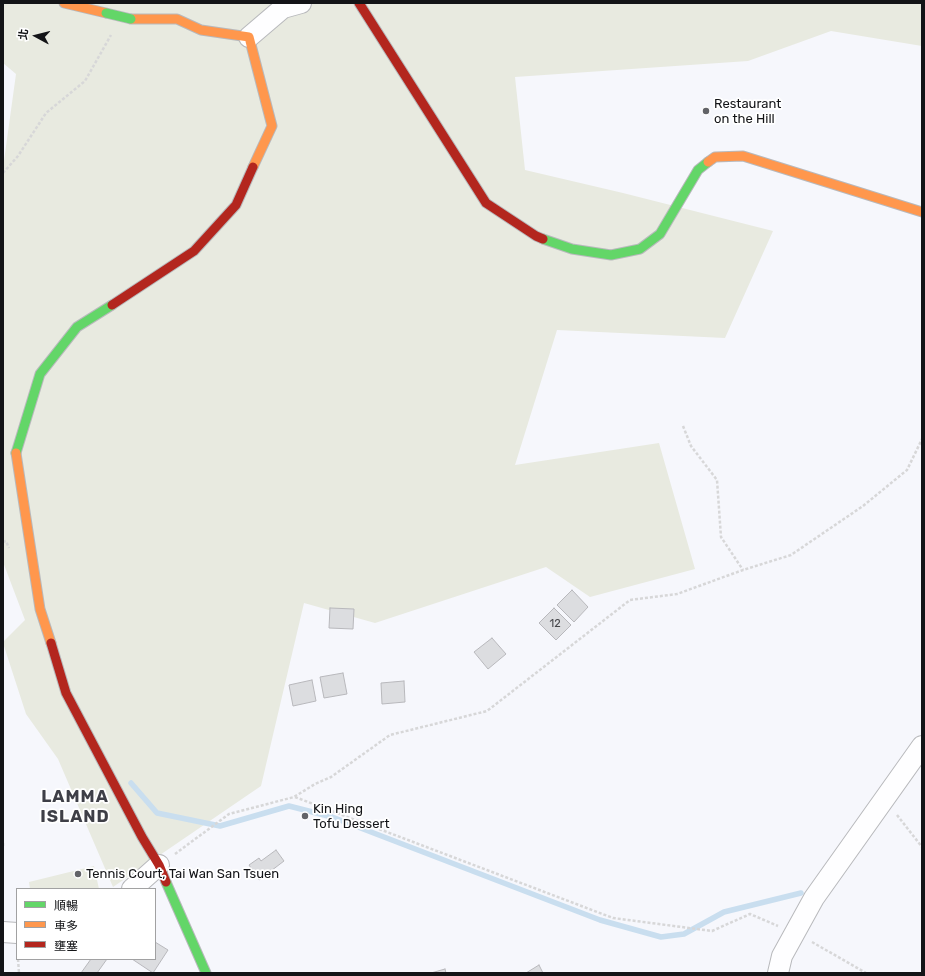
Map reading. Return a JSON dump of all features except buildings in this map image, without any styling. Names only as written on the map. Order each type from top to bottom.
[{"type":"street","points":[[64,3],[131,19],[177,19],[201,30],[249,37],[283,8],[301,3]]},
{"type":"street","points":[[359,3],[486,203],[536,236],[572,249],[611,255],[640,249],[660,234],[698,170],[715,157],[743,156],[922,212]]},
{"type":"street","points":[[206,973],[159,865],[142,838],[66,693],[40,609],[16,452],[40,374],[77,327],[194,251],[236,205],[272,126],[249,37]]},
{"type":"street","points":[[778,973],[782,956],[814,898],[922,746]]},
{"type":"street","points":[[133,888],[159,865]]},
{"type":"street","points":[[3,932],[16,933]]},
{"type":"path","points":[[3,173],[18,156],[46,113],[85,81],[114,29]]},
{"type":"path","points":[[683,426],[691,446],[717,480],[721,536],[743,570]]},
{"type":"path","points":[[159,865],[229,814],[294,797],[315,784],[331,777],[390,735],[487,710],[630,600],[678,594],[743,570],[791,555],[863,506],[907,470],[922,439]]},
{"type":"path","points":[[294,797],[613,918],[712,931],[750,914],[795,933],[866,973]]},
{"type":"path","points":[[885,798],[922,847]]},
{"type":"path","points":[[3,843],[3,848]]},
{"type":"path","points":[[18,960],[19,973]]},
{"type":"shaded area","points":[[3,3],[922,3],[922,46],[831,31],[748,61],[515,77],[525,170],[773,231],[725,338],[557,330],[515,465],[659,443],[695,569],[590,597],[546,567],[375,623],[304,603],[261,786],[113,887],[58,759],[26,714],[3,643],[25,620],[3,562],[3,168],[16,74],[3,63]]},
{"type":"shaded area","name":"Tennis Court, Tai Wan San Tsuen","points":[[94,866],[99,888],[30,888],[29,882]]},
{"type":"waterway","points":[[131,783],[157,813],[220,826],[289,806],[332,817],[600,920],[661,937],[684,934],[724,912],[801,893]]},
{"type":"traffic: fast","points":[[106,13],[131,19]]},
{"type":"traffic: fast","points":[[543,239],[572,249],[611,255],[640,249],[660,234],[698,170],[708,162]]},
{"type":"traffic: fast","points":[[16,453],[40,374],[77,327],[112,305]]},
{"type":"traffic: fast","points":[[166,882],[206,973]]},
{"type":"traffic: slow","points":[[64,3],[106,13]]},
{"type":"traffic: slow","points":[[131,19],[177,19],[201,30],[249,37],[272,126],[253,167]]},
{"type":"traffic: slow","points":[[708,162],[715,157],[743,156],[922,212]]},
{"type":"traffic: slow","points":[[16,453],[40,609],[51,643]]},
{"type":"traffic: jam","points":[[359,3],[486,203],[536,236],[543,239]]},
{"type":"traffic: jam","points":[[112,305],[194,251],[236,205],[253,167]]},
{"type":"traffic: jam","points":[[51,643],[66,693],[142,837],[159,865],[166,882]]},
{"type":"place","name":"Restaurant on the Hill","points":[[706,111]]},
{"type":"place","name":"Kin Hing Tofu Dessert","points":[[305,816]]},
{"type":"place","name":"Tennis Court, Tai Wan San Tsuen","points":[[78,874]]},
{"type":"district","name":"LAMMA ISLAND","points":[[75,807]]}]
